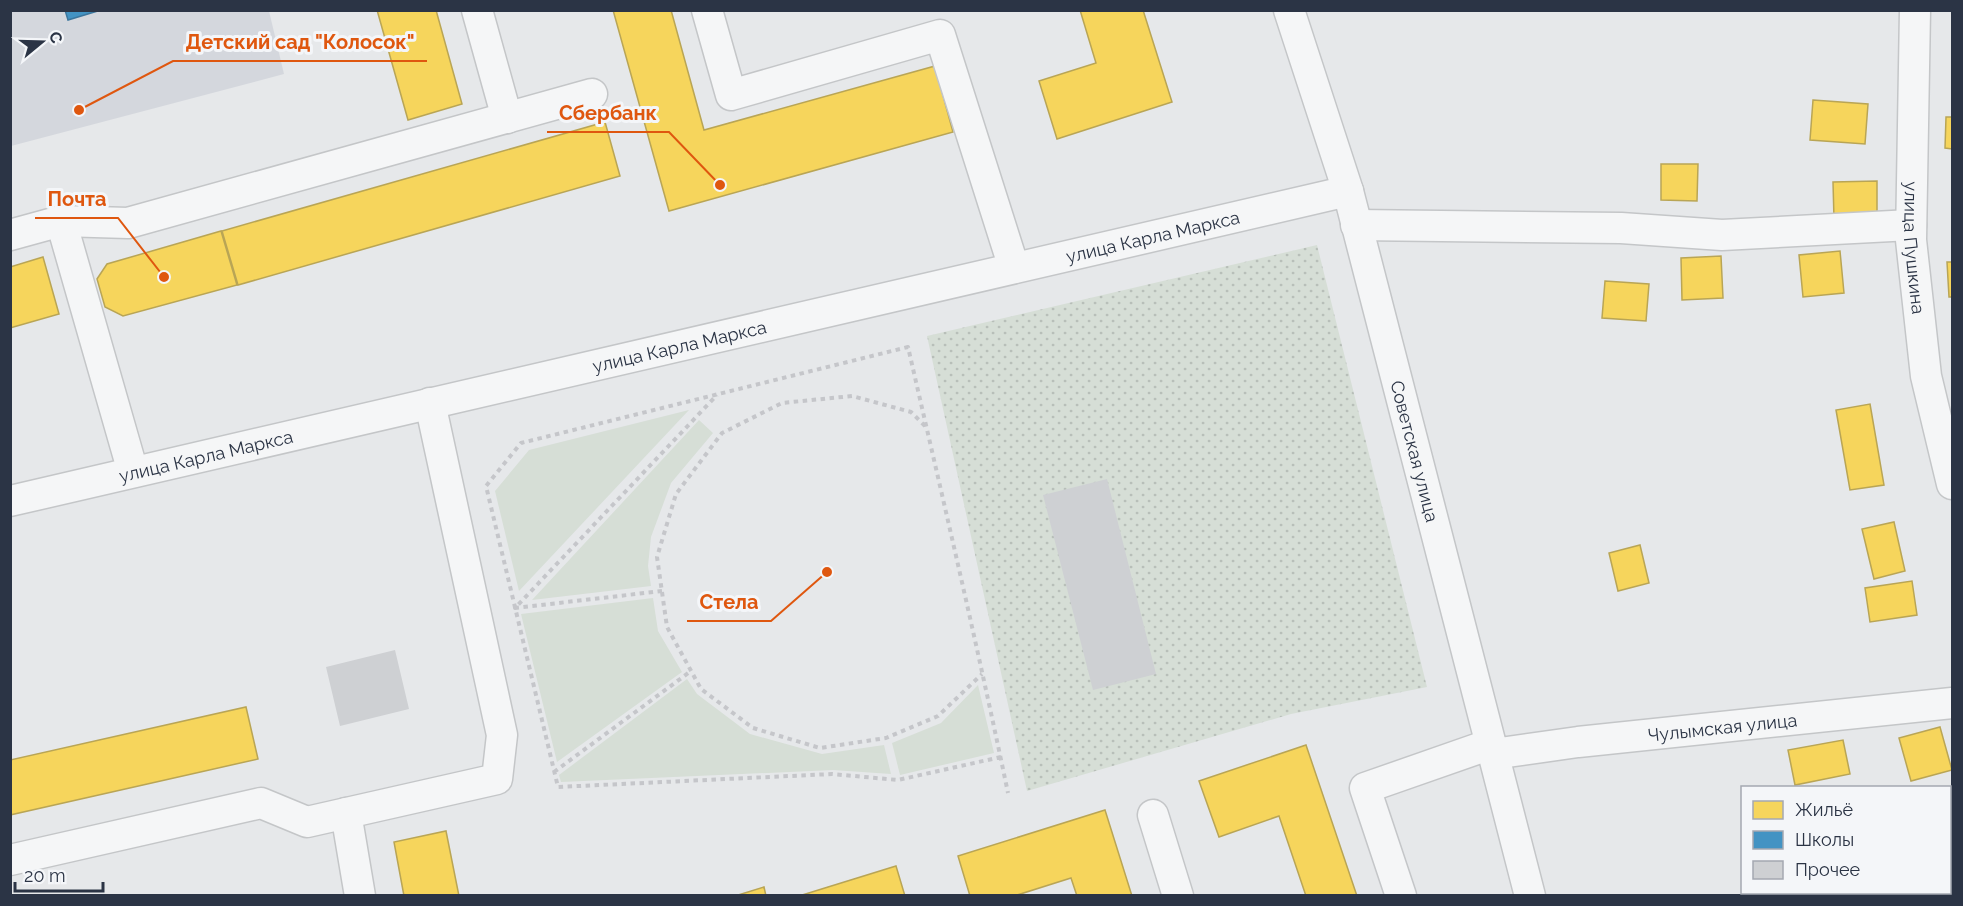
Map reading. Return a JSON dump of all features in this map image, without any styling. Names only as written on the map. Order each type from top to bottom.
[{"type":"street","points":[[477,10],[507,118]]},
{"type":"street","points":[[707,10],[731,95],[940,35],[1014,268]]},
{"type":"street","name":"Советская улица","points":[[1289,10],[1348,191],[1530,896]]},
{"type":"street","name":"улица Пушкина","points":[[1915,10],[1911,240],[1926,376],[1953,484]]},
{"type":"street","points":[[10,235],[61,221],[128,223],[592,94]]},
{"type":"street","name":"улица Карла Маркса","points":[[10,501],[1348,191]]},
{"type":"street","points":[[61,221],[133,472]]},
{"type":"street","points":[[1356,225],[1621,228],[1722,235],[1911,225]]},
{"type":"street","points":[[10,860],[261,802],[307,822],[497,779],[502,735],[430,403]]},
{"type":"street","name":"Чулымская улица","points":[[1401,896],[1365,788],[1492,749],[1953,703]]},
{"type":"street","points":[[346,813],[360,896]]},
{"type":"street","points":[[1152,816],[1178,896]]},
{"type":"path","points":[[1001,757],[898,780],[832,774],[558,787],[486,486],[521,443],[908,347],[1001,757],[1008,793]]},
{"type":"path","points":[[515,608],[717,394]]},
{"type":"path","points":[[926,427],[911,412],[852,396],[782,403],[722,433],[676,494],[657,557],[667,627],[701,688],[753,728],[820,748],[886,738],[939,716],[982,674]]},
{"type":"path","points":[[515,608],[662,591]]},
{"type":"path","points":[[554,772],[691,671]]},
{"type":"shaded area","points":[[11,11],[269,11],[284,74],[11,146]]},
{"type":"shaded area","points":[[1317,245],[1427,687],[1291,714],[1027,791],[927,336]]},
{"type":"shaded area","points":[[689,410],[519,591],[495,491],[529,450]]},
{"type":"shaded area","points":[[699,420],[713,433],[671,483],[651,537],[648,566],[651,586],[532,600]]},
{"type":"shaded area","points":[[653,598],[658,631],[682,672],[557,762],[521,614]]},
{"type":"shaded area","points":[[687,679],[697,694],[750,734],[822,754],[884,745],[891,774],[833,770],[561,782],[559,775]]},
{"type":"shaded area","points":[[978,685],[994,753],[900,775],[892,743],[941,723]]},
{"type":"building: Жильё","points":[[377,10],[436,10],[462,104],[408,120]]},
{"type":"building: Жильё","points":[[613,10],[671,10],[704,130],[935,66],[953,132],[669,211]]},
{"type":"building: Жильё","points":[[1080,10],[1143,10],[1172,102],[1057,139],[1039,81],[1096,63]]},
{"type":"building: Жильё","points":[[1813,100],[1868,104],[1865,144],[1810,140]]},
{"type":"building: Жильё","points":[[1946,117],[1952,117],[1952,149],[1945,148]]},
{"type":"building: Жильё","points":[[605,122],[620,176],[238,285],[222,231]]},
{"type":"building: Жильё","points":[[1661,164],[1698,164],[1697,201],[1661,200]]},
{"type":"building: Жильё","points":[[1877,181],[1877,219],[1834,219],[1833,182]]},
{"type":"building: Жильё","points":[[221,231],[237,285],[123,316],[105,307],[97,279],[107,264]]},
{"type":"building: Жильё","points":[[1840,251],[1844,293],[1803,297],[1799,255]]},
{"type":"building: Жильё","points":[[1721,256],[1723,298],[1682,300],[1681,258]]},
{"type":"building: Жильё","points":[[43,257],[59,314],[10,328],[10,267]]},
{"type":"building: Жильё","points":[[1947,262],[1952,262],[1952,297],[1949,297]]},
{"type":"building: Жильё","points":[[1605,281],[1649,284],[1646,321],[1602,318]]},
{"type":"building: Жильё","points":[[1870,404],[1884,485],[1850,490],[1836,410]]},
{"type":"building: Жильё","points":[[1894,522],[1905,571],[1874,579],[1862,529]]},
{"type":"building: Жильё","points":[[1640,545],[1649,583],[1618,591],[1609,553]]},
{"type":"building: Жильё","points":[[1912,581],[1917,615],[1870,622],[1865,588]]},
{"type":"building: Жильё","points":[[246,707],[258,759],[10,815],[10,760]]},
{"type":"building: Жильё","points":[[1940,727],[1952,770],[1911,781],[1899,738]]},
{"type":"building: Жильё","points":[[1843,740],[1850,774],[1795,785],[1788,750]]},
{"type":"building: Жильё","points":[[1306,745],[1357,896],[1306,896],[1279,816],[1219,837],[1199,781]]},
{"type":"building: Жильё","points":[[1105,810],[1132,896],[1077,896],[1071,878],[1014,896],[970,896],[958,856]]},
{"type":"building: Жильё","points":[[446,831],[459,896],[404,896],[394,842]]},
{"type":"building: Жильё","points":[[896,866],[905,896],[799,896]]},
{"type":"building: Жильё","points":[[1951,872],[1952,896],[1922,896],[1922,894],[1951,894]]},
{"type":"building: Жильё","points":[[764,887],[766,896],[735,896]]},
{"type":"building: Школы","points":[[65,10],[101,10],[68,20]]},
{"type":"building: Прочее","points":[[1107,479],[1156,674],[1093,690],[1043,495]]},
{"type":"building: Прочее","points":[[395,650],[409,709],[340,726],[326,667]]},
{"type":"place","name":"Детский сад \"Колосок\"","points":[[79,110]]},
{"type":"place","name":"Сбербанк","points":[[720,185]]},
{"type":"place","name":"Почта","points":[[164,277]]},
{"type":"place","name":"Стела","points":[[827,572]]}]
